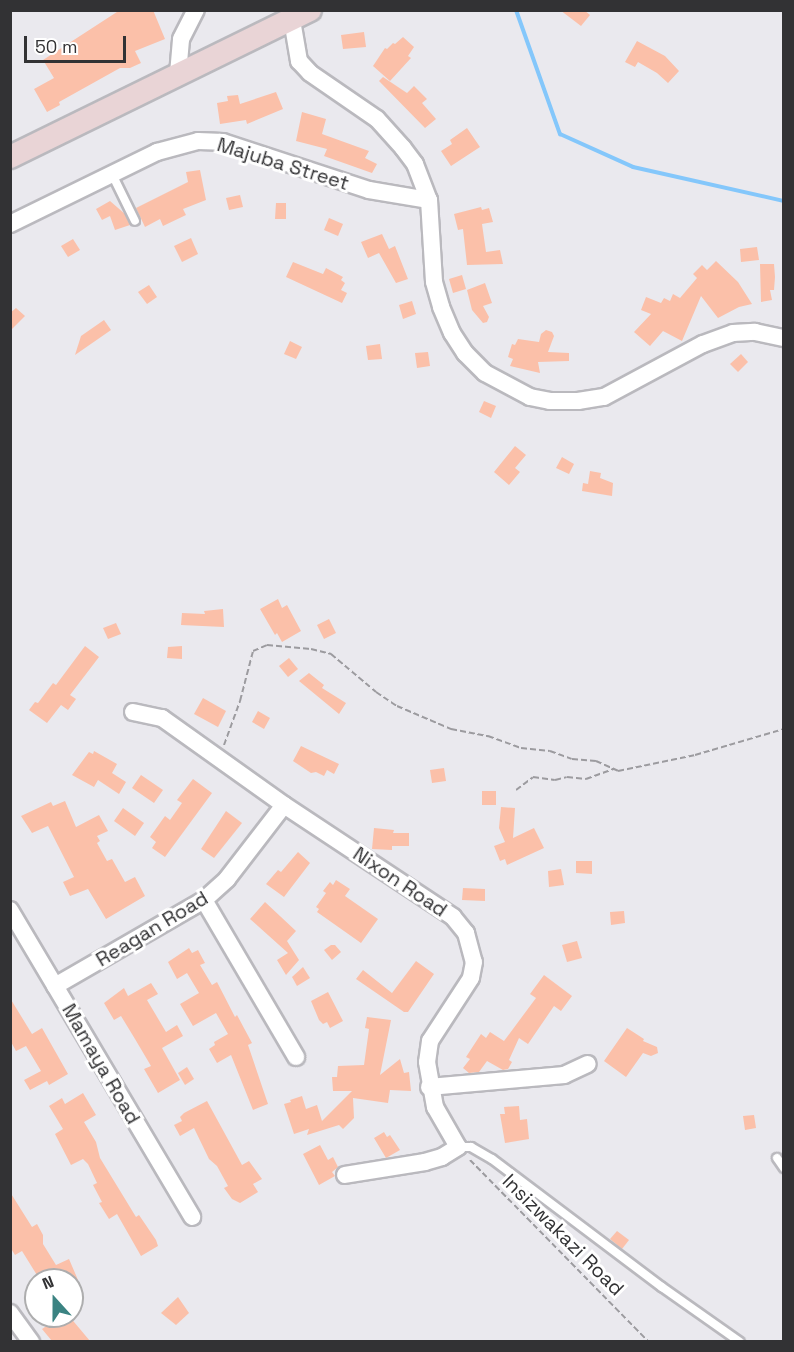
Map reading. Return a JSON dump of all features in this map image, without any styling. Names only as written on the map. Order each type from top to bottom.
[{"type":"street","points":[[178,74],[181,39],[196,10]]},
{"type":"street","points":[[10,157],[301,15],[299,61],[310,73],[377,119],[391,133],[414,164],[429,200],[433,224],[434,282],[452,333],[465,352],[485,373],[530,397],[550,401],[578,401],[604,397],[703,344],[733,333],[755,332],[783,338]]},
{"type":"street","name":"Majuba Street","points":[[10,224],[112,174],[178,145],[198,141],[223,142],[369,190],[429,200]]},
{"type":"street","name":"Nixon Road","points":[[133,712],[162,718],[219,756],[284,805],[453,917],[466,933],[474,962],[471,978],[430,1041],[427,1062],[429,1087],[435,1107],[458,1147]]},
{"type":"street","name":"Reagan Road","points":[[55,986],[204,900],[227,879],[284,805]]},
{"type":"street","points":[[204,900],[296,1057]]},
{"type":"street","name":"Mamaya Road","points":[[10,910],[192,1217]]},
{"type":"street","points":[[429,1087],[564,1075],[588,1064]]},
{"type":"street","points":[[345,1175],[425,1162],[442,1157],[458,1147]]},
{"type":"street","points":[[10,1313],[31,1341]]},
{"type":"lane","points":[[112,174],[135,221]]},
{"type":"lane","points":[[458,1147],[471,1147],[492,1159],[662,1287],[740,1341]]},
{"type":"lane","points":[[777,1158],[783,1168]]},
{"type":"path","points":[[219,756],[240,701],[253,651],[259,647],[273,645],[331,654],[376,692],[398,706],[451,729],[488,736],[521,748],[550,750],[572,759],[596,761],[618,771],[695,755],[783,729]]},
{"type":"path","points":[[516,790],[533,777],[586,779],[614,769]]},
{"type":"path","name":"Insizwakazi Road","points":[[458,1147],[649,1341]]},
{"type":"building","points":[[120,10],[153,10],[165,39],[135,51],[141,63],[130,68],[120,68],[59,102],[60,105],[47,112],[34,89],[54,78],[43,60]]},
{"type":"building","points":[[560,10],[584,10],[590,15],[581,26]]},
{"type":"building","points":[[364,32],[366,47],[343,49],[341,35]]},
{"type":"building","points":[[403,37],[414,47],[408,56],[411,58],[390,81],[373,66],[385,48],[387,49]]},
{"type":"building","points":[[637,41],[665,56],[679,71],[668,83],[657,73],[638,62],[635,67],[625,62]]},
{"type":"building","points":[[383,77],[407,93],[414,86],[427,99],[422,103],[436,119],[425,128],[379,81]]},
{"type":"building","points":[[276,92],[283,109],[247,124],[246,120],[220,124],[217,103],[228,101],[227,96],[238,95],[240,104]]},
{"type":"building","points":[[302,112],[326,119],[322,134],[369,151],[365,158],[377,164],[372,173],[324,156],[327,149],[296,141]]},
{"type":"building","points":[[467,128],[480,147],[451,166],[441,151],[452,144],[450,140]]},
{"type":"building","points":[[200,170],[206,200],[183,209],[186,215],[163,226],[160,219],[145,227],[136,208],[188,182],[186,172]]},
{"type":"building","points":[[240,195],[243,207],[229,210],[226,198]]},
{"type":"building","points":[[110,201],[125,214],[130,225],[115,230],[110,216],[102,220],[96,209]]},
{"type":"building","points":[[276,203],[286,203],[286,219],[275,219]]},
{"type":"building","points":[[481,207],[482,210],[489,208],[493,222],[482,224],[486,252],[500,250],[503,264],[467,265],[463,229],[458,230],[454,214]]},
{"type":"building","points":[[329,218],[343,224],[338,236],[324,230]]},
{"type":"building","points":[[382,234],[389,249],[395,246],[408,279],[396,283],[379,253],[368,258],[361,242]]},
{"type":"building","points":[[191,238],[198,254],[182,262],[174,246]]},
{"type":"building","points":[[73,239],[80,250],[68,257],[61,246]]},
{"type":"building","points":[[757,247],[759,260],[741,262],[740,249]]},
{"type":"building","points":[[716,261],[738,282],[752,304],[739,307],[718,318],[701,296],[682,341],[663,331],[650,346],[634,332],[651,314],[641,310],[646,297],[661,303],[664,298],[670,301],[673,294],[680,298],[697,278],[693,274],[702,265],[707,270]]},
{"type":"building","points":[[293,262],[323,274],[326,268],[343,277],[341,280],[345,283],[341,290],[347,293],[342,303],[286,277]]},
{"type":"building","points":[[760,264],[774,264],[775,277],[774,290],[770,290],[772,300],[761,302]]},
{"type":"building","points":[[462,275],[466,289],[453,293],[449,279]]},
{"type":"building","points":[[485,283],[492,303],[483,306],[489,317],[487,322],[483,323],[472,310],[467,290]]},
{"type":"building","points":[[149,285],[157,297],[147,304],[138,292]]},
{"type":"building","points":[[412,301],[416,314],[403,319],[399,305]]},
{"type":"building","points":[[16,308],[25,316],[10,331],[10,313]]},
{"type":"building","points":[[104,320],[111,330],[75,355],[81,336]]},
{"type":"building","points":[[546,330],[552,332],[554,336],[548,352],[569,353],[569,361],[538,362],[540,373],[510,366],[513,359],[508,357],[512,344],[515,345],[518,339],[539,342],[541,334]]},
{"type":"building","points":[[290,341],[302,347],[296,359],[284,354]]},
{"type":"building","points":[[380,344],[382,359],[368,360],[366,346]]},
{"type":"building","points":[[428,352],[430,366],[417,368],[415,353]]},
{"type":"building","points":[[741,354],[748,362],[738,372],[730,364]]},
{"type":"building","points":[[484,401],[496,406],[491,418],[479,412]]},
{"type":"building","points":[[515,446],[526,455],[515,468],[520,472],[509,485],[494,472]]},
{"type":"building","points":[[562,457],[574,464],[569,474],[556,468]]},
{"type":"building","points":[[590,471],[601,473],[600,478],[613,483],[612,496],[582,491],[583,483],[588,484]]},
{"type":"building","points":[[278,599],[282,608],[287,605],[301,631],[282,642],[277,633],[275,635],[260,609]]},
{"type":"building","points":[[223,609],[224,627],[181,625],[182,613],[205,614],[204,611]]},
{"type":"building","points":[[329,619],[336,633],[324,639],[317,625]]},
{"type":"building","points":[[116,623],[121,634],[108,639],[103,628]]},
{"type":"building","points":[[85,646],[99,657],[70,695],[76,699],[68,710],[61,705],[47,723],[29,710],[35,702],[38,703],[53,683],[56,685]]},
{"type":"building","points":[[182,646],[182,659],[167,658],[168,647]]},
{"type":"building","points":[[289,658],[298,669],[288,677],[279,666]]},
{"type":"building","points":[[309,673],[324,685],[322,688],[346,703],[339,714],[299,681]]},
{"type":"building","points":[[203,698],[226,711],[218,727],[194,714]]},
{"type":"building","points":[[258,711],[270,718],[264,729],[252,722]]},
{"type":"building","points":[[301,746],[339,764],[334,774],[327,770],[324,776],[316,772],[311,773],[293,761]]},
{"type":"building","points":[[94,751],[117,764],[112,773],[126,782],[119,794],[98,780],[94,787],[72,775],[89,752],[93,754]]},
{"type":"building","points":[[444,768],[446,781],[432,783],[430,770]]},
{"type":"building","points":[[141,775],[163,790],[154,803],[132,788]]},
{"type":"building","points":[[193,779],[212,793],[165,857],[152,848],[156,842],[150,837],[165,816],[170,820],[182,803],[177,800]]},
{"type":"building","points":[[482,791],[496,791],[496,805],[482,805]]},
{"type":"building","points":[[65,801],[76,827],[99,815],[108,831],[97,836],[100,841],[97,843],[107,861],[112,859],[125,882],[135,877],[145,896],[106,919],[88,889],[70,896],[63,882],[74,877],[48,826],[32,833],[21,816],[51,802],[53,806]]},
{"type":"building","points":[[501,807],[515,808],[513,838],[534,828],[544,848],[507,865],[505,859],[500,861],[494,846],[505,842],[499,828]]},
{"type":"building","points":[[123,808],[144,823],[135,836],[114,821]]},
{"type":"building","points":[[226,811],[242,823],[214,858],[201,849]]},
{"type":"building","points":[[374,828],[394,830],[393,833],[409,833],[409,846],[392,846],[392,850],[372,849]]},
{"type":"building","points":[[298,852],[310,863],[284,897],[266,884],[278,870],[281,872]]},
{"type":"building","points":[[576,861],[592,861],[592,874],[576,873]]},
{"type":"building","points":[[561,869],[564,885],[549,887],[548,871]]},
{"type":"building","points":[[336,880],[350,889],[345,896],[378,919],[361,943],[317,912],[319,909],[316,907],[326,893],[323,891],[330,882],[333,885]]},
{"type":"building","points":[[463,888],[485,889],[485,901],[462,900]]},
{"type":"building","points":[[265,902],[296,931],[287,941],[299,960],[286,975],[277,960],[288,953],[250,919]]},
{"type":"building","points":[[624,911],[625,923],[611,925],[610,912]]},
{"type":"building","points":[[577,941],[582,958],[567,962],[562,945]]},
{"type":"building","points":[[335,945],[341,952],[332,960],[324,950]]},
{"type":"building","points":[[189,948],[192,953],[198,950],[205,963],[200,965],[212,985],[217,982],[235,1017],[237,1015],[252,1043],[248,1045],[268,1104],[253,1110],[231,1055],[217,1063],[209,1049],[215,1045],[214,1042],[228,1034],[216,1013],[193,1026],[180,1004],[199,993],[187,973],[177,979],[168,962]]},
{"type":"building","points":[[416,961],[434,974],[408,1012],[404,1012],[356,979],[363,970],[392,993]]},
{"type":"building","points":[[303,967],[310,978],[297,986],[292,977]]},
{"type":"building","points":[[544,975],[572,996],[561,1011],[554,1006],[528,1044],[519,1038],[509,1060],[512,1062],[508,1069],[503,1070],[487,1061],[479,1072],[469,1073],[463,1068],[470,1059],[466,1057],[481,1034],[486,1038],[490,1032],[504,1041],[536,998],[530,994]]},
{"type":"building","points":[[151,983],[158,994],[147,1000],[166,1032],[177,1025],[183,1036],[162,1048],[180,1080],[158,1093],[144,1069],[151,1066],[135,1039],[121,1016],[114,1020],[104,1003],[124,988],[128,996]]},
{"type":"building","points":[[328,992],[343,1021],[330,1028],[327,1022],[323,1024],[319,1020],[311,1001]]},
{"type":"building","points":[[10,998],[32,1034],[42,1028],[68,1074],[49,1085],[47,1081],[30,1090],[24,1080],[41,1071],[26,1046],[16,1051],[10,1040]]},
{"type":"building","points":[[367,1017],[391,1020],[380,1075],[400,1059],[404,1073],[409,1072],[411,1091],[390,1090],[388,1103],[353,1098],[354,1118],[343,1129],[339,1125],[307,1135],[309,1129],[294,1134],[284,1104],[302,1096],[306,1109],[317,1105],[322,1121],[352,1091],[333,1091],[332,1077],[337,1077],[338,1066],[364,1065],[369,1029],[365,1028]]},
{"type":"building","points":[[627,1028],[644,1039],[643,1041],[657,1047],[658,1053],[651,1056],[643,1053],[626,1077],[604,1061]]},
{"type":"building","points":[[187,1067],[194,1079],[185,1085],[178,1073]]},
{"type":"building","points":[[83,1093],[96,1115],[84,1122],[96,1142],[100,1158],[136,1217],[139,1215],[156,1240],[158,1246],[141,1256],[117,1214],[109,1219],[99,1203],[102,1202],[93,1185],[97,1183],[88,1164],[83,1159],[71,1165],[55,1134],[63,1129],[49,1106],[62,1098],[65,1104]]},
{"type":"building","points":[[207,1101],[242,1165],[249,1161],[262,1179],[253,1184],[258,1192],[240,1203],[232,1199],[224,1188],[228,1186],[217,1166],[209,1159],[194,1128],[180,1136],[174,1125],[182,1121],[180,1117],[184,1113]]},
{"type":"building","points":[[519,1106],[520,1120],[527,1119],[529,1139],[505,1143],[500,1114],[505,1114],[504,1107]]},
{"type":"building","points":[[754,1115],[756,1128],[745,1130],[743,1116]]},
{"type":"building","points":[[384,1132],[387,1137],[390,1135],[400,1150],[386,1158],[374,1138]]},
{"type":"building","points":[[320,1145],[328,1160],[333,1157],[338,1167],[332,1172],[335,1176],[319,1185],[303,1154]]},
{"type":"building","points":[[10,1192],[32,1227],[37,1224],[43,1235],[43,1244],[56,1265],[69,1259],[73,1268],[33,1268],[22,1251],[15,1255],[10,1247]]},
{"type":"building","points":[[617,1231],[629,1240],[622,1249],[610,1239]]},
{"type":"building","points":[[178,1297],[189,1313],[176,1325],[161,1313]]},
{"type":"building","points":[[79,1328],[90,1341],[52,1341],[42,1329]]},
{"type":"waterway","points":[[516,10],[560,134],[633,167],[784,201]]}]
